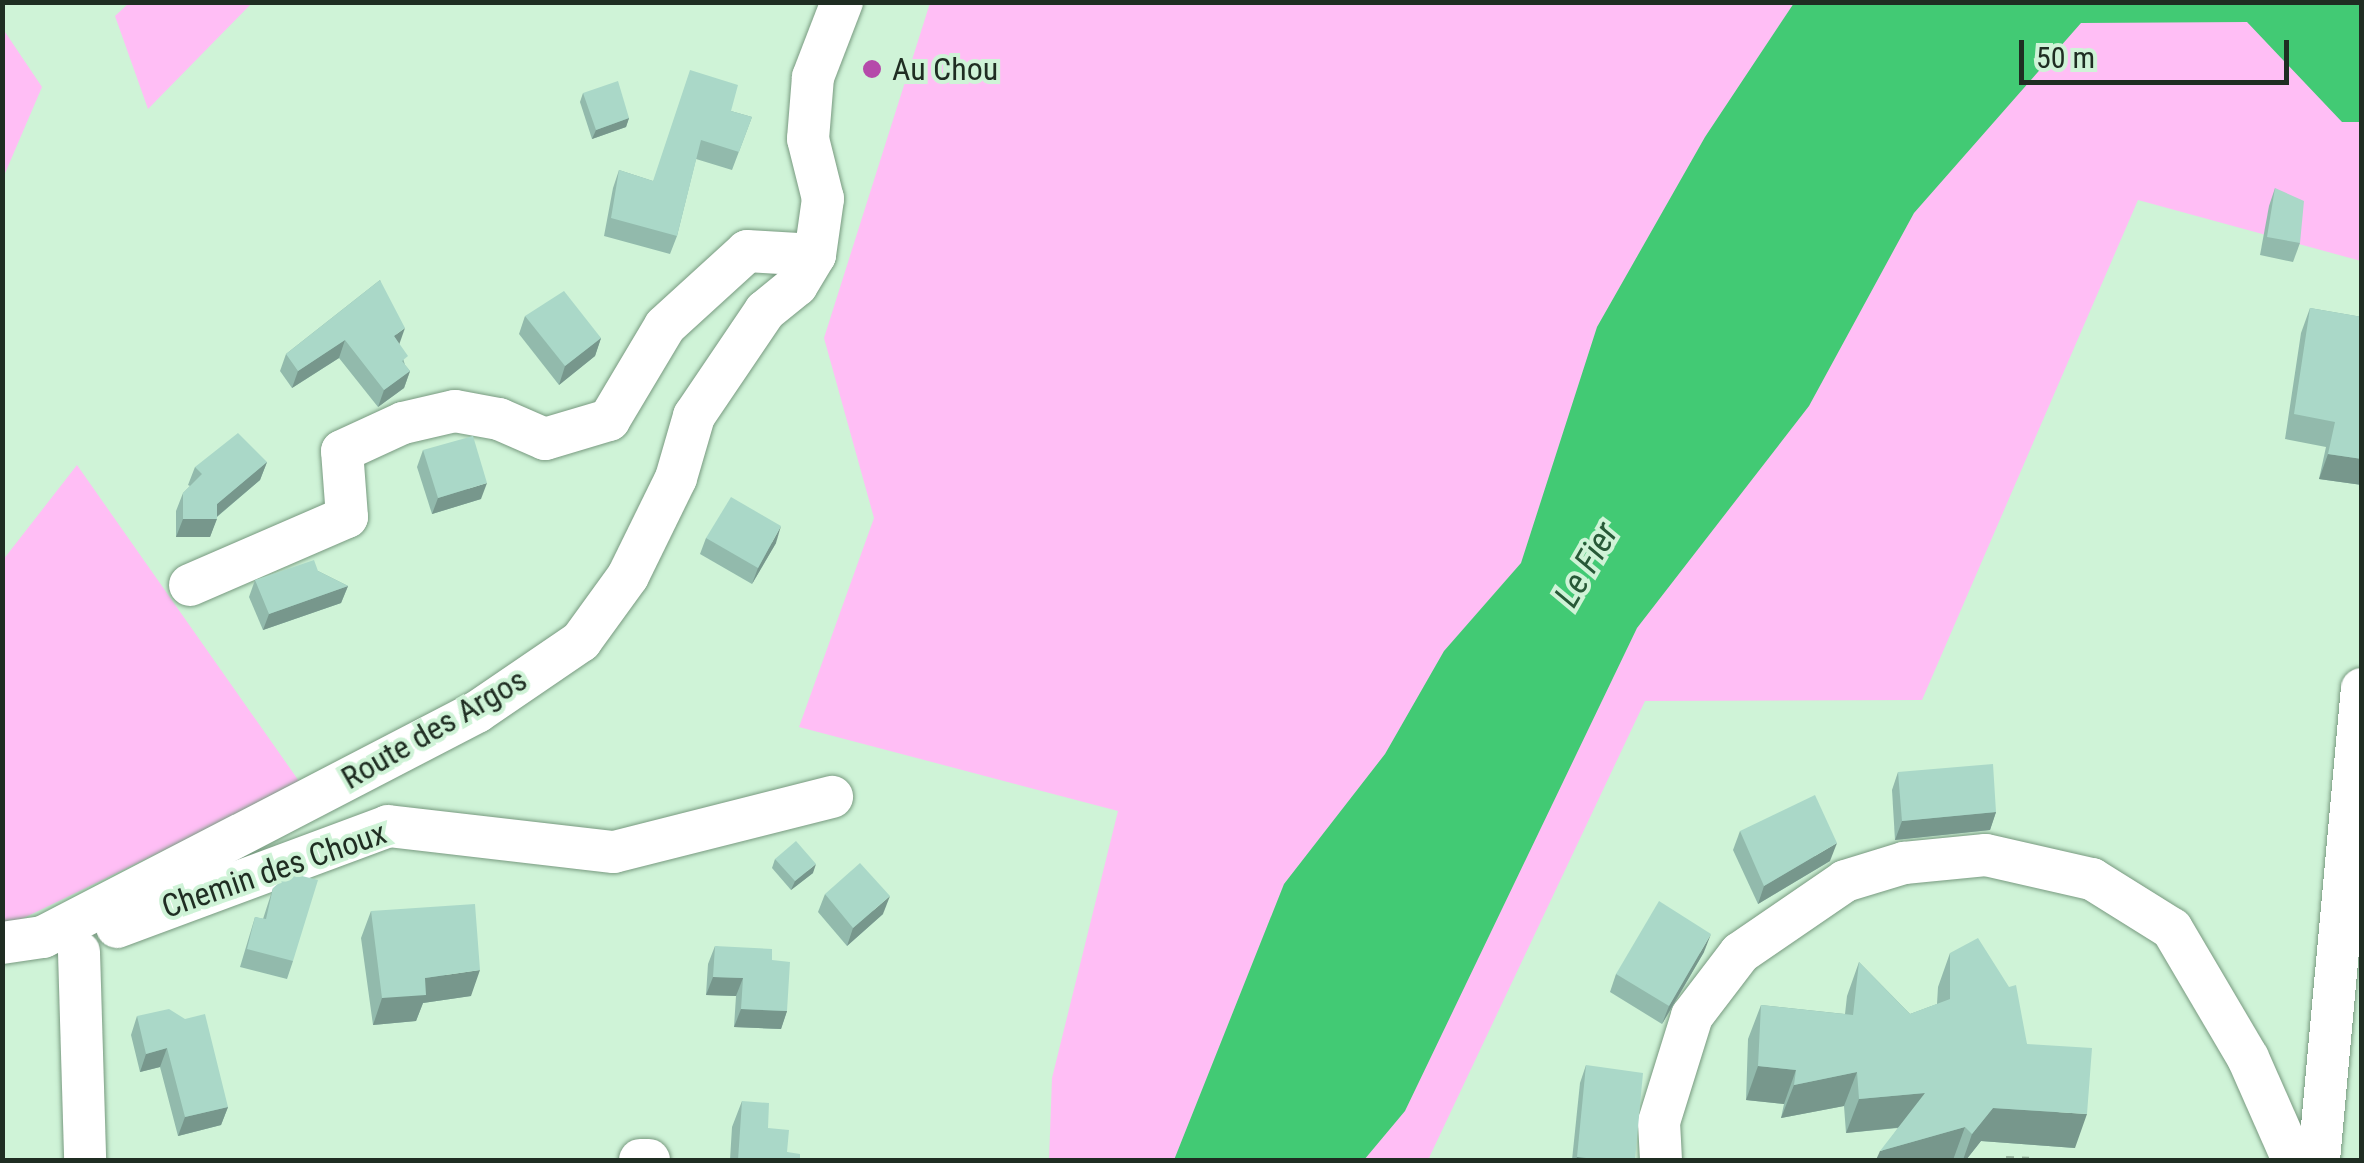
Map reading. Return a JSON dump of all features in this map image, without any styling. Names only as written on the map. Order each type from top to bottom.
[{"type":"street","name":"Route des Argos","points":[[32,950],[96,921],[93,911],[477,712],[581,640],[628,576],[676,478],[694,416],[741,354],[772,340],[799,309],[823,199],[832,193],[813,78],[842,2]]},
{"type":"street","points":[[190,585],[347,517],[342,451],[403,423],[455,410],[499,419],[545,439],[608,420],[638,381],[665,326],[746,252],[806,270]]},
{"type":"street","points":[[2319,1160],[2362,689]]},
{"type":"street","name":"Chemin des Choux","points":[[32,950],[132,919],[388,826],[614,852],[832,797]]},
{"type":"street","points":[[1662,1160],[1659,1122],[1692,1016],[1740,953],[1845,882],[1904,863],[1986,855],[2092,879],[2172,928],[2248,1058],[2293,1160]]},
{"type":"street","points":[[32,950],[85,1160]]},
{"type":"street","points":[[640,1160],[648,1160]]},
{"type":"path","points":[[2006,1159],[2029,1160]]},
{"type":"shaded area","points":[[130,2],[252,3],[148,109],[115,16]]},
{"type":"shaded area","points":[[930,3],[2361,3],[2361,261],[2138,200],[1922,700],[1645,701],[1428,1160],[1049,1160],[1052,1078],[1118,811],[799,727],[874,518],[824,338]]},
{"type":"shaded area","points":[[3,29],[42,87],[3,178]]},
{"type":"shaded area","points":[[77,465],[301,784],[3,928],[3,560]]},
{"type":"water","name":"Le Fier","points":[[1794,3],[2361,3],[2361,122],[2342,122],[2247,22],[2081,23],[1914,213],[1809,406],[1637,628],[1405,1111],[1364,1160],[1174,1160],[1284,884],[1385,754],[1444,651],[1521,563],[1597,327],[1705,137]]},
{"type":"building","points":[[690,70],[738,85],[731,111],[752,117],[739,152],[701,140],[677,236],[611,218],[619,170],[653,181]]},
{"type":"building","points":[[618,81],[629,118],[596,130],[583,93]]},
{"type":"building","points":[[2275,188],[2304,201],[2300,243],[2267,237]]},
{"type":"building","points":[[380,280],[405,328],[394,336],[408,356],[402,361],[410,371],[384,390],[345,340],[298,371],[286,354]]},
{"type":"building","points":[[564,291],[601,338],[565,366],[525,316]]},
{"type":"building","points":[[2310,308],[2362,317],[2362,459],[2328,454],[2335,422],[2294,414]]},
{"type":"building","points":[[238,433],[267,462],[217,504],[217,519],[183,519],[183,493],[202,474],[195,467]]},
{"type":"building","points":[[473,436],[487,483],[438,498],[423,450]]},
{"type":"building","points":[[731,497],[781,526],[758,568],[706,538]]},
{"type":"building","points":[[314,560],[318,571],[348,586],[269,614],[255,580]]},
{"type":"building","points":[[1993,764],[1996,812],[1902,821],[1898,772]]},
{"type":"building","points":[[1815,795],[1837,843],[1764,886],[1740,831]]},
{"type":"building","points":[[796,841],[816,864],[795,881],[775,859]]},
{"type":"building","points":[[860,863],[890,896],[853,928],[825,894]]},
{"type":"building","points":[[290,873],[318,880],[293,961],[247,949],[255,917],[266,919],[273,888]]},
{"type":"building","points":[[1659,901],[1711,934],[1669,1006],[1616,974]]},
{"type":"building","points":[[475,904],[480,970],[425,978],[426,995],[382,998],[371,911]]},
{"type":"building","points":[[1978,938],[2009,987],[2016,985],[2027,1044],[2092,1048],[2087,1114],[1993,1108],[1972,1134],[1965,1127],[1880,1151],[1925,1093],[1859,1099],[1857,1072],[1794,1085],[1796,1070],[1758,1066],[1761,1005],[1853,1015],[1859,962],[1910,1014],[1950,999],[1950,953]]},
{"type":"building","points":[[715,946],[772,949],[772,960],[790,962],[787,1011],[741,1009],[743,978],[713,977]]},
{"type":"building","points":[[169,1009],[185,1019],[205,1014],[228,1107],[185,1117],[167,1048],[146,1054],[137,1016]]},
{"type":"building","points":[[1586,1065],[1643,1073],[1635,1160],[1577,1157]]},
{"type":"building","points":[[742,1101],[769,1103],[768,1128],[789,1130],[787,1152],[800,1154],[800,1160],[738,1160]]},
{"type":"place","name":"Au Chou","points":[[872,69]]}]
